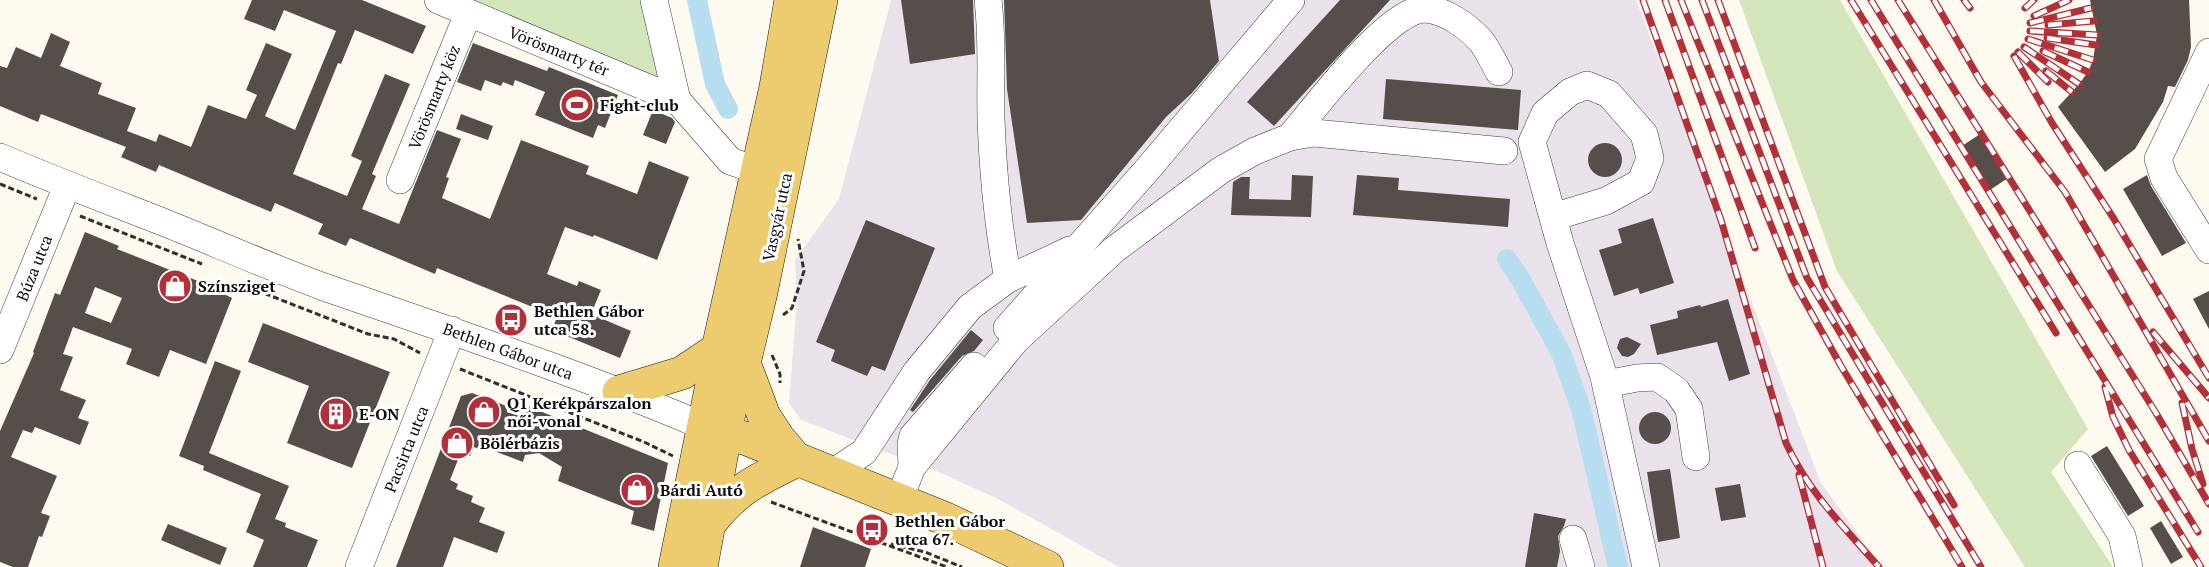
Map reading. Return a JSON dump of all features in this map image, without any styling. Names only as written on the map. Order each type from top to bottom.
[{"type":"main road","name":"Vasgyár utca","points":[[715,430],[731,402],[731,356],[756,170],[796,0]]},
{"type":"main road","name":"Vasgyár utca","points":[[731,356],[786,176],[796,0]]},
{"type":"main road","points":[[619,392],[731,356],[764,416],[779,439],[797,460],[744,487],[709,525]]},
{"type":"main road","points":[[700,567],[709,525],[715,430]]},
{"type":"main road","points":[[675,567],[715,430]]},
{"type":"main road","name":"Bethlen Gábor utca","points":[[715,430],[747,439],[946,519],[1047,567]]},
{"type":"street","name":"Vörösmarty tér","points":[[654,0],[677,100]]},
{"type":"street","points":[[988,0],[992,29],[991,120],[1002,247],[1008,279]]},
{"type":"street","points":[[912,467],[911,444],[919,428],[1146,171],[1291,0]]},
{"type":"street","name":"Vörösmarty tér","points":[[453,4],[677,100],[730,161],[756,170]]},
{"type":"street","name":"Vörösmarty köz","points":[[400,180],[453,4]]},
{"type":"street","points":[[1290,137],[1366,47],[1394,22],[1423,9],[1445,13],[1480,41],[1499,72]]},
{"type":"street","points":[[2209,52],[2158,159],[2164,178],[2209,250]]},
{"type":"street","points":[[1553,217],[1606,201],[1641,182],[1650,158],[1644,134],[1608,94],[1587,85],[1570,92],[1545,112],[1532,142],[1553,217],[1606,384],[1646,567]]},
{"type":"street","points":[[899,500],[912,467],[1016,340],[1115,249],[1221,170],[1255,151],[1290,137],[1314,133],[1504,150]]},
{"type":"street","name":"Bethlen Gábor utca","points":[[0,157],[63,197],[144,215],[321,286],[452,330],[715,430]]},
{"type":"street","name":"Búza utca","points":[[0,350],[63,197]]},
{"type":"street","points":[[832,473],[864,452],[917,371],[970,307],[1008,279],[1082,244]]},
{"type":"street","name":"Pacsirta utca","points":[[359,567],[452,330]]},
{"type":"street","points":[[1606,384],[1657,377],[1676,390],[1689,409],[1696,457]]},
{"type":"street","points":[[2078,465],[2122,536],[2129,567]]},
{"type":"street","points":[[1573,539],[1581,567]]},
{"type":"path","points":[[0,184],[63,197],[205,265]]},
{"type":"path","points":[[783,315],[792,308],[804,271],[797,232]]},
{"type":"path","points":[[249,283],[266,294],[368,334],[394,339],[440,362],[644,442],[661,452]]},
{"type":"path","points":[[765,500],[947,567]]},
{"type":"path","points":[[883,542],[925,552],[962,567]]},
{"type":"shaded area","points":[[891,0],[1636,0],[1821,483],[1882,567],[1119,567],[998,499],[941,473],[801,420],[789,403],[797,299],[795,260],[839,199]]},
{"type":"green space","points":[[455,0],[654,0],[677,100]]},
{"type":"green space","points":[[1739,0],[1840,0],[2088,429],[2051,472],[2113,567],[2025,567],[1837,271]]},
{"type":"building","points":[[252,0],[362,0],[426,26],[413,54],[355,30],[341,64],[338,63],[293,174],[347,196],[362,161],[351,156],[385,74],[410,84],[372,174],[376,176],[362,209],[399,224],[437,130],[461,139],[446,177],[449,178],[442,198],[490,219],[521,140],[589,166],[586,174],[637,194],[649,161],[689,177],[657,260],[594,235],[593,237],[565,227],[547,274],[577,286],[579,281],[601,290],[591,314],[631,331],[620,358],[552,330],[557,317],[437,268],[435,274],[350,238],[346,246],[318,234],[323,224],[275,203],[271,212],[159,165],[156,172],[121,157],[126,147],[41,114],[38,122],[0,106],[0,66],[7,68],[16,47],[41,58],[51,33],[70,42],[60,66],[102,83],[98,94],[136,108],[127,131],[156,142],[159,134],[191,147],[208,105],[246,119],[257,95],[246,90],[266,43],[292,54],[265,116],[295,130],[336,31],[284,10],[275,31],[244,19]]},
{"type":"building","points":[[901,0],[973,0],[975,54],[910,64]]},
{"type":"building","points":[[1004,0],[1210,0],[1219,61],[1192,93],[1166,117],[1081,220],[1027,223],[1007,89]]},
{"type":"building","points":[[1340,0],[1390,0],[1274,126],[1247,102]]},
{"type":"building","points":[[2090,0],[2189,0],[2191,47],[2188,60],[2175,87],[2168,86],[2163,102],[2135,149],[2105,172],[2058,107],[2088,72],[2093,60],[2097,35]]},
{"type":"building","points":[[473,43],[547,71],[549,67],[618,95],[605,128],[598,125],[593,138],[535,115],[545,92],[515,80],[513,86],[503,82],[501,86],[485,80],[481,91],[457,82]]},
{"type":"building","points":[[1386,79],[1521,90],[1518,130],[1383,119]]},
{"type":"building","points":[[653,110],[672,118],[675,122],[666,144],[643,135]]},
{"type":"building","points":[[461,114],[493,126],[488,140],[456,129]]},
{"type":"building","points":[[1983,132],[2011,176],[1987,192],[1959,148]]},
{"type":"building","points":[[1605,143],[1617,148],[1622,160],[1617,172],[1605,177],[1593,172],[1588,160],[1593,148]]},
{"type":"building","points":[[1292,175],[1313,176],[1311,217],[1231,215],[1233,182],[1241,177],[1250,177],[1249,199],[1291,200]]},
{"type":"building","points":[[1357,175],[1399,178],[1398,190],[1510,199],[1508,227],[1353,215]]},
{"type":"building","points":[[2147,175],[2151,186],[2186,243],[2162,256],[2123,189]]},
{"type":"building","points":[[1653,218],[1674,283],[1640,294],[1638,288],[1614,296],[1599,250],[1622,243],[1618,229]]},
{"type":"building","points":[[866,220],[935,248],[885,371],[872,366],[867,376],[831,361],[835,350],[816,342]]},
{"type":"building","points":[[85,232],[119,246],[117,249],[198,281],[232,298],[206,364],[170,350],[159,377],[126,364],[132,349],[73,327],[63,354],[73,357],[60,390],[86,400],[78,418],[89,422],[80,445],[35,427],[32,433],[23,430],[11,457],[57,476],[41,513],[50,516],[42,537],[39,536],[28,567],[13,567],[0,562],[0,431],[34,353],[55,293],[60,295]],"holes":[[[95,287],[122,298],[111,323],[85,313]]]},
{"type":"building","points":[[2209,291],[2209,329],[2193,299]]},
{"type":"building","points":[[1728,299],[1750,374],[1729,381],[1717,342],[1657,355],[1650,325],[1678,318],[1677,311]]},
{"type":"building","name":"E-ON","points":[[263,323],[390,372],[352,468],[287,443],[309,386],[248,362]]},
{"type":"building","points":[[971,330],[983,340],[974,351],[962,356],[913,412],[910,410],[930,380]]},
{"type":"building","points":[[1627,337],[1641,344],[1634,354],[1628,357],[1622,356],[1617,348],[1620,339]]},
{"type":"building","points":[[215,361],[241,371],[209,453],[289,486],[275,519],[286,523],[285,527],[318,540],[307,567],[253,567],[264,540],[246,532],[261,494],[203,470],[204,466],[179,456]]},
{"type":"building","points":[[472,393],[517,410],[520,403],[668,463],[654,531],[631,524],[634,511],[558,481],[562,467],[539,453],[525,455],[523,462],[486,448],[485,452],[474,447],[470,456],[461,452],[450,480],[458,484],[456,489],[473,496],[471,502],[485,508],[479,522],[505,532],[497,553],[454,537],[443,567],[396,567],[461,396]]},
{"type":"building","points":[[1655,412],[1666,417],[1671,428],[1666,439],[1655,444],[1644,439],[1639,428],[1644,417]]},
{"type":"building","points":[[2107,446],[2144,506],[2128,516],[2091,456]]},
{"type":"building","points":[[1670,469],[1680,538],[1658,542],[1647,472]]},
{"type":"building","points":[[1740,484],[1746,517],[1721,521],[1715,488]]},
{"type":"building","points":[[1534,513],[1566,519],[1558,536],[1560,551],[1557,567],[1525,567]]},
{"type":"building","points":[[2161,521],[2183,557],[2171,564],[2150,528]]},
{"type":"building","points":[[168,524],[227,548],[220,565],[161,540]]},
{"type":"building","points":[[813,527],[871,549],[865,567],[800,567]]},
{"type":"waterway","points":[[697,0],[715,84],[728,109]]},
{"type":"waterway","points":[[1507,259],[1561,353],[1581,408],[1618,567]]},
{"type":"railway","points":[[1643,0],[1721,220],[1786,443],[1816,494],[1879,567]]},
{"type":"railway","points":[[1665,0],[1755,248]]},
{"type":"railway","points":[[1681,0],[1793,280],[1841,366],[1962,567]]},
{"type":"railway","points":[[1702,0],[1807,278],[1981,567]]},
{"type":"railway","points":[[1718,0],[1825,287],[1954,505]]},
{"type":"railway","points":[[1851,0],[2056,333]]},
{"type":"railway","points":[[1871,0],[2198,532]]},
{"type":"railway","points":[[1898,0],[2156,413],[2209,504]]},
{"type":"railway","points":[[1934,0],[1981,82],[2065,192],[2209,441]]},
{"type":"railway","points":[[1964,0],[1970,8]]},
{"type":"railway","points":[[2025,8],[2034,0]]},
{"type":"railway","points":[[2034,16],[2069,0]]},
{"type":"railway","points":[[2030,23],[2091,8]]},
{"type":"railway","points":[[2048,25],[2094,21]]},
{"type":"railway","points":[[2030,31],[2097,35]]},
{"type":"railway","points":[[2047,38],[2096,45]]},
{"type":"railway","points":[[2028,39],[2093,60]]},
{"type":"railway","points":[[2024,47],[2079,84]]},
{"type":"railway","points":[[2043,51],[2088,72]]},
{"type":"railway","points":[[2018,52],[2048,82]]},
{"type":"railway","points":[[2014,56],[2052,123],[2114,219],[2209,378]]},
{"type":"railway","points":[[2046,71],[2072,92]]},
{"type":"railway","points":[[2153,332],[2209,398]]},
{"type":"railway","points":[[2105,387],[2113,417],[2129,450],[2201,567]]},
{"type":"railway","points":[[2182,403],[2192,449],[2203,484]]},
{"type":"railway","points":[[1799,475],[1823,567]]},
{"type":"place","name":"Fight-club","points":[[577,105]]},
{"type":"place","name":"Színsziget","points":[[175,286]]},
{"type":"place","name":"Bethlen Gábor utca 58.","points":[[511,320]]},
{"type":"place","name":"Q1 Kerékpárszalon női-vonal","points":[[484,412]]},
{"type":"place","name":"E-ON","points":[[336,414]]},
{"type":"place","name":"Bölérbázis","points":[[457,443]]},
{"type":"place","name":"Bárdi Autó","points":[[637,490]]},
{"type":"place","name":"Bethlen Gábor utca 67.","points":[[872,530]]}]
